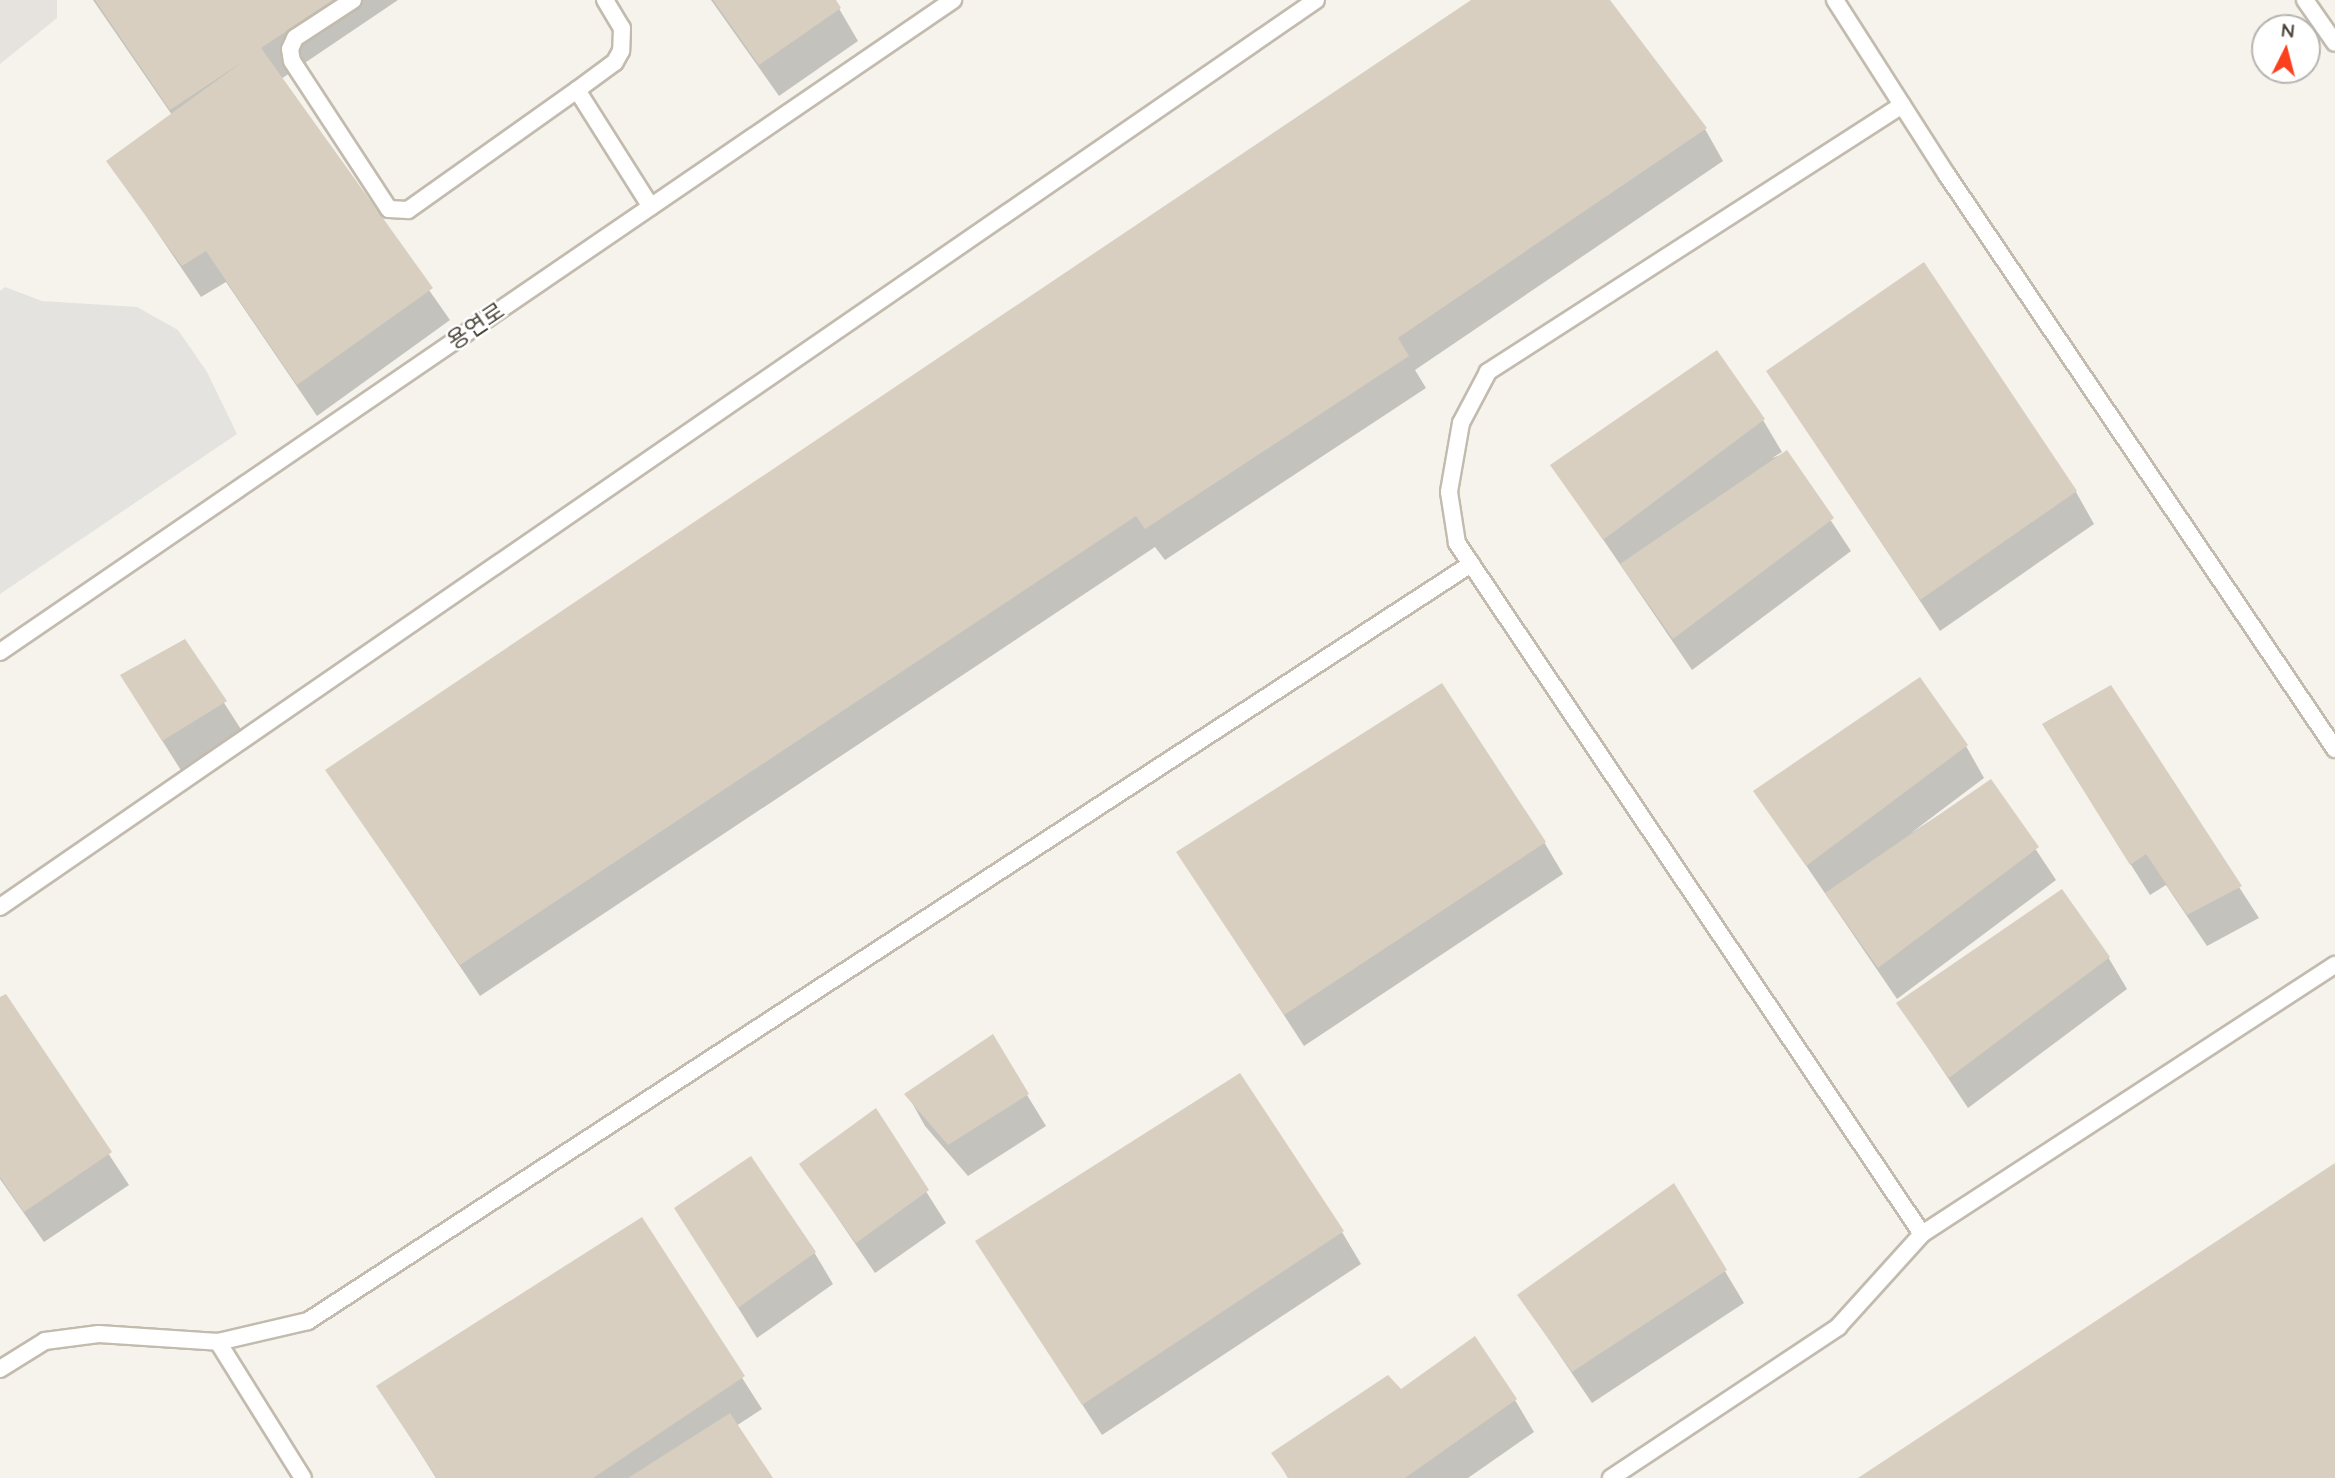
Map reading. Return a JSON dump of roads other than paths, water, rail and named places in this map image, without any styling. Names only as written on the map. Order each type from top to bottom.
[{"type":"lane","points":[[353,0],[295,38],[289,49],[292,61],[389,209],[408,210],[615,62],[621,51],[622,28],[605,0]]},
{"type":"lane","name":"용연로","points":[[0,652],[953,0]]},
{"type":"lane","points":[[0,907],[1316,0]]},
{"type":"lane","points":[[1835,0],[1902,105],[2335,749]]},
{"type":"lane","points":[[2305,0],[2335,43]]},
{"type":"lane","points":[[577,90],[651,206]]},
{"type":"lane","points":[[1902,105],[1488,372],[1461,423],[1449,492],[1457,543],[1922,1234]]},
{"type":"lane","points":[[0,1369],[46,1341],[99,1334],[218,1342],[308,1321],[1471,564]]},
{"type":"lane","points":[[1611,1478],[1838,1327],[1922,1234],[2335,965]]},
{"type":"lane","points":[[218,1342],[303,1478]]}]
